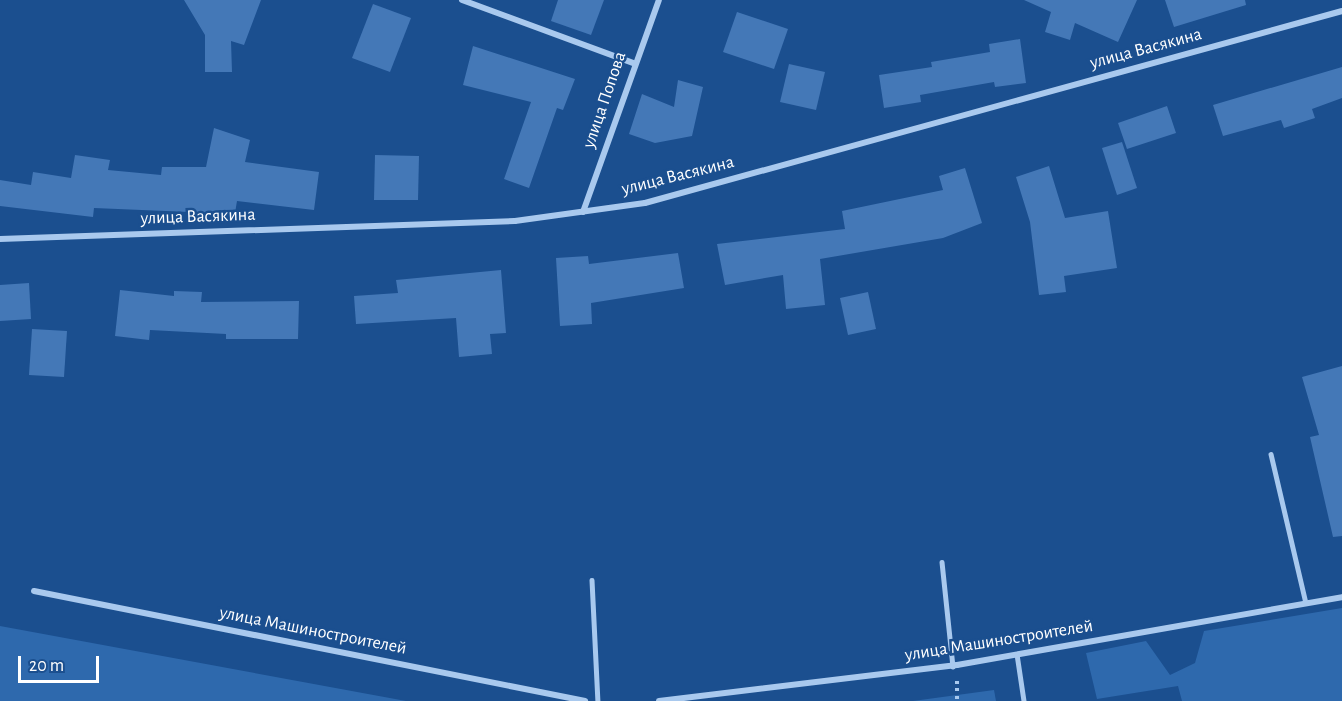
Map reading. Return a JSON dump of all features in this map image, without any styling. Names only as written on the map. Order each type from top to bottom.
[{"type":"street","points":[[462,0],[633,63]]},
{"type":"street","name":"улица Попова","points":[[583,212],[633,63],[659,0]]},
{"type":"street","name":"улица Васякина","points":[[0,239],[515,221],[645,203],[1342,11]]},
{"type":"street","name":"улица Машиностроителей","points":[[34,591],[585,701]]},
{"type":"street","name":"улица Машиностроителей","points":[[659,701],[953,666],[1342,597]]},
{"type":"lane","points":[[1271,454],[1306,603]]},
{"type":"lane","points":[[942,562],[953,666]]},
{"type":"lane","points":[[592,580],[598,701]]},
{"type":"lane","points":[[1017,654],[1024,701]]},
{"type":"shaded area","points":[[1342,608],[1342,701],[1182,701],[1178,686],[1097,699],[1086,653],[1146,641],[1170,675],[1195,663],[1204,631]]},
{"type":"shaded area","points":[[0,626],[406,701],[0,701]]},
{"type":"shaded area","points":[[994,690],[996,701],[913,701]]},
{"type":"building","points":[[184,0],[261,0],[244,45],[231,41],[232,72],[205,72],[205,35]]},
{"type":"building","points":[[558,0],[604,0],[591,35],[551,21]]},
{"type":"building","points":[[1024,0],[1137,0],[1118,42],[1075,23],[1070,40],[1045,32],[1051,12]]},
{"type":"building","points":[[1165,0],[1245,0],[1246,5],[1174,27]]},
{"type":"building","points":[[373,4],[411,18],[390,72],[352,58]]},
{"type":"building","points":[[737,12],[788,29],[774,69],[723,52]]},
{"type":"building","points":[[1020,39],[1026,83],[995,87],[994,82],[920,95],[921,102],[884,108],[879,75],[932,67],[931,62],[990,52],[989,44]]},
{"type":"building","points":[[473,46],[575,79],[563,110],[557,108],[529,188],[504,179],[531,102],[463,85]]},
{"type":"building","points":[[789,64],[825,72],[816,110],[780,102]]},
{"type":"building","points":[[1342,67],[1342,98],[1312,109],[1315,118],[1284,128],[1281,120],[1223,136],[1213,105]]},
{"type":"building","points":[[678,80],[703,87],[692,136],[655,143],[629,134],[642,94],[674,107]]},
{"type":"building","points":[[1167,106],[1176,133],[1127,149],[1118,123]]},
{"type":"building","points":[[214,128],[250,140],[245,162],[319,172],[314,210],[237,201],[234,219],[213,213],[94,208],[93,217],[0,206],[0,180],[31,185],[33,172],[71,178],[75,155],[110,160],[108,170],[161,175],[162,167],[206,167]]},
{"type":"building","points":[[1122,142],[1137,188],[1117,195],[1102,148]]},
{"type":"building","points":[[375,155],[419,156],[418,200],[374,200]]},
{"type":"building","points":[[1049,166],[1065,218],[1108,211],[1117,268],[1064,276],[1066,292],[1039,295],[1030,222],[1016,177]]},
{"type":"building","points":[[965,168],[982,223],[943,238],[820,259],[825,305],[786,309],[783,275],[725,285],[717,244],[845,229],[842,211],[943,190],[939,176]]},
{"type":"building","points":[[678,253],[684,288],[591,303],[592,324],[560,326],[556,258],[588,256],[589,264]]},
{"type":"building","points":[[501,270],[506,333],[490,334],[492,354],[459,357],[456,318],[356,324],[354,296],[398,293],[396,280]]},
{"type":"building","points":[[29,283],[31,319],[0,321],[0,285]]},
{"type":"building","points":[[120,290],[174,296],[174,291],[202,292],[201,302],[299,301],[298,339],[226,339],[226,334],[150,330],[149,340],[115,336]]},
{"type":"building","points":[[868,292],[876,329],[848,335],[840,298]]},
{"type":"building","points":[[32,329],[67,331],[64,377],[29,375]]},
{"type":"building","points":[[1342,366],[1342,536],[1333,537],[1310,437],[1319,435],[1302,377]]}]
